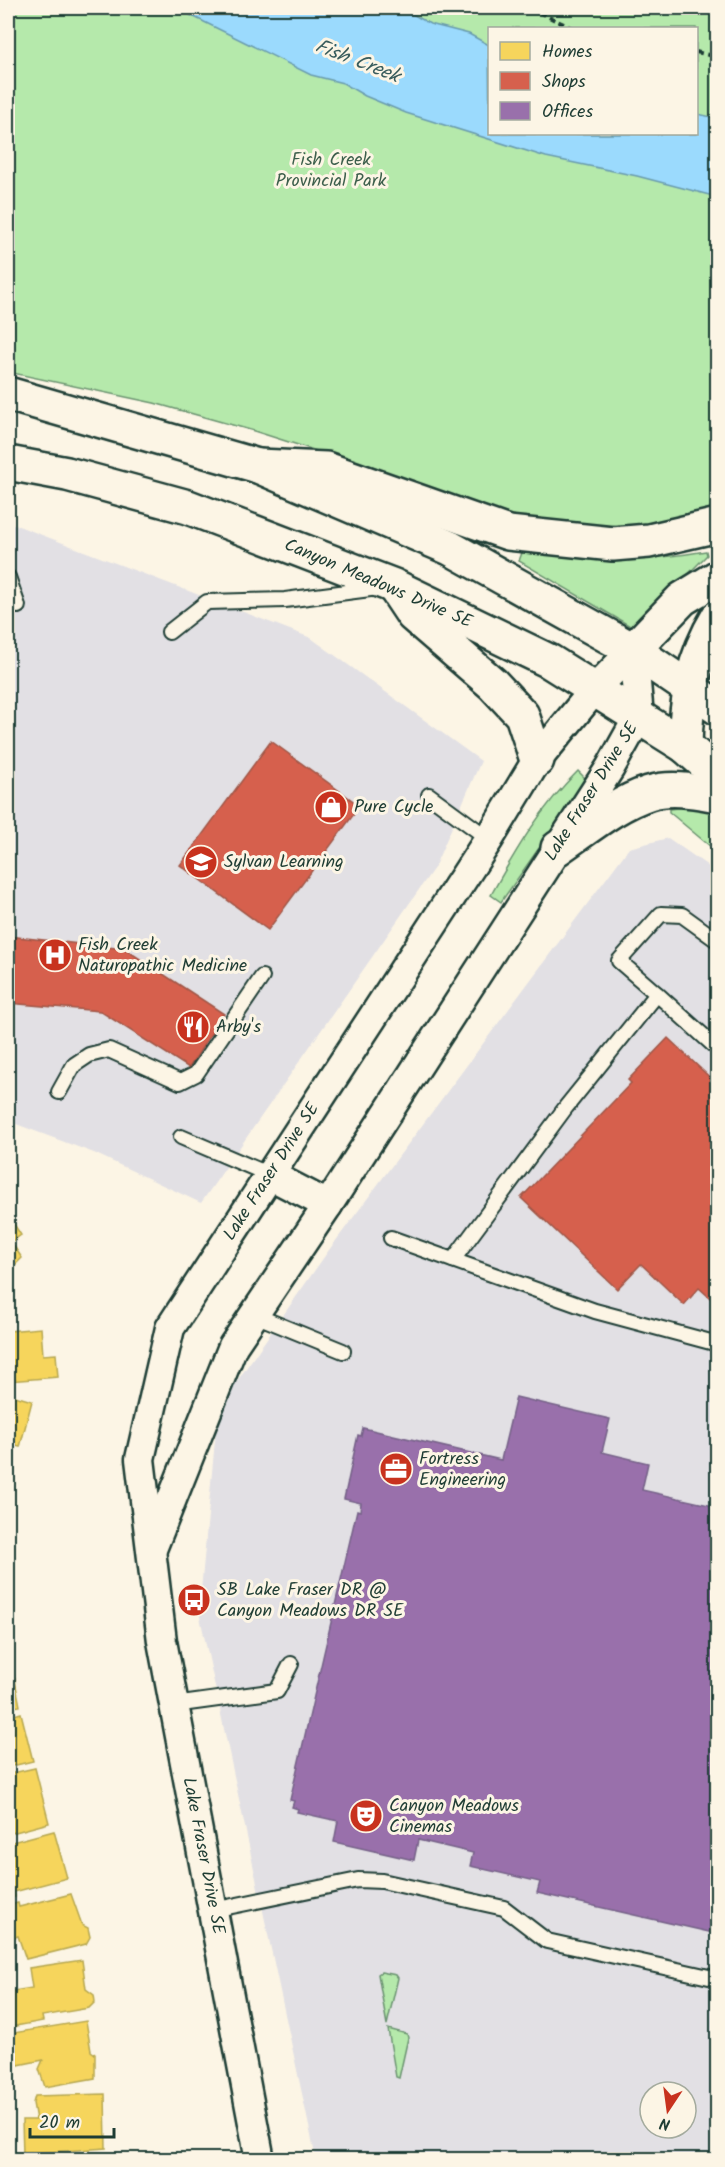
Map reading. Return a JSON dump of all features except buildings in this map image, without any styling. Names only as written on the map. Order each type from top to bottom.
[{"type":"main road","points":[[8,394],[258,466],[450,548],[633,650],[690,687],[717,708]]},
{"type":"main road","name":"Canyon Meadows Drive SE","points":[[8,463],[67,474],[188,507],[394,586],[549,661],[685,746],[717,775]]},
{"type":"main road","points":[[258,466],[326,469],[508,533],[613,544],[649,541],[717,525]]},
{"type":"main road","points":[[633,650],[682,599],[717,577]]},
{"type":"main road","points":[[394,586],[413,615],[493,684],[522,715],[537,760]]},
{"type":"main road","points":[[685,746],[686,707],[696,659],[717,618]]},
{"type":"main road","points":[[558,848],[613,812],[649,792],[677,789],[717,795]]},
{"type":"street","name":"Lake Fraser Drive SE","points":[[260,2160],[162,1641],[140,1459],[170,1328],[489,839],[537,760],[595,689],[633,650]]},
{"type":"street","name":"Lake Fraser Drive SE","points":[[151,1551],[233,1346],[328,1205],[610,768],[639,716],[633,650]]},
{"type":"street","points":[[270,1174],[328,1205]]},
{"type":"lane","points":[[8,578],[18,606]]},
{"type":"lane","points":[[169,632],[207,602],[285,600],[394,586]]},
{"type":"lane","points":[[429,795],[489,839]]},
{"type":"lane","points":[[717,941],[682,915],[662,914],[619,961],[717,1049]]},
{"type":"lane","points":[[59,1092],[74,1065],[89,1055],[109,1050],[180,1082],[196,1074],[262,977]]},
{"type":"lane","points":[[453,1260],[566,1107],[657,994]]},
{"type":"lane","points":[[181,1137],[270,1174]]},
{"type":"lane","points":[[391,1238],[595,1311],[717,1344]]},
{"type":"lane","points":[[256,1312],[267,1320],[343,1351]]},
{"type":"lane","points":[[174,1706],[277,1690],[291,1665]]},
{"type":"lane","points":[[213,1910],[358,1880],[382,1881],[504,1908],[547,1941],[717,1979]]},
{"type":"path","points":[[530,8],[570,27]]},
{"type":"path","points":[[698,52],[717,57]]},
{"type":"shaded area","points":[[8,522],[311,638],[481,761],[434,868],[201,1203],[94,1153],[8,1121]]},
{"type":"shaded area","points":[[668,838],[718,873],[717,2159],[316,2159],[199,1612],[218,1408],[329,1250],[629,848]]},
{"type":"green space","name":"Fish Creek Provincial Park","points":[[8,8],[717,8],[717,507],[668,522],[604,531],[500,516],[339,458],[154,403],[8,372]]},
{"type":"green space","points":[[523,550],[569,557],[614,560],[706,551],[707,555],[637,626],[630,626],[519,561]]},
{"type":"green space","points":[[578,771],[587,780],[501,902],[491,895],[510,862],[552,799]]},
{"type":"green space","points":[[685,807],[717,811],[717,852],[669,812],[669,809]]},
{"type":"green space","points":[[381,1972],[396,1975],[398,1978],[387,2025],[378,1974]]},
{"type":"green space","points":[[388,2029],[407,2034],[408,2038],[399,2078],[396,2077]]},
{"type":"water","name":"Fish Creek","points":[[176,8],[402,8],[430,24],[469,34],[488,44],[488,135],[698,135],[698,114],[717,118],[717,197],[637,176],[546,157],[406,113],[365,96],[343,83],[311,75]]},
{"type":"place","name":"Pure Cycle","points":[[331,807]]},
{"type":"place","name":"Sylvan Learning","points":[[201,862]]},
{"type":"place","name":"Fish Creek Naturopathic Medicine","points":[[55,955]]},
{"type":"place","name":"Arby's","points":[[193,1027]]},
{"type":"place","name":"Fortress Engineering","points":[[396,1469]]},
{"type":"place","name":"SB Lake Fraser DR @ Canyon Meadows DR SE","points":[[194,1600]]},
{"type":"place","name":"Canyon Meadows Cinemas","points":[[366,1816]]}]
